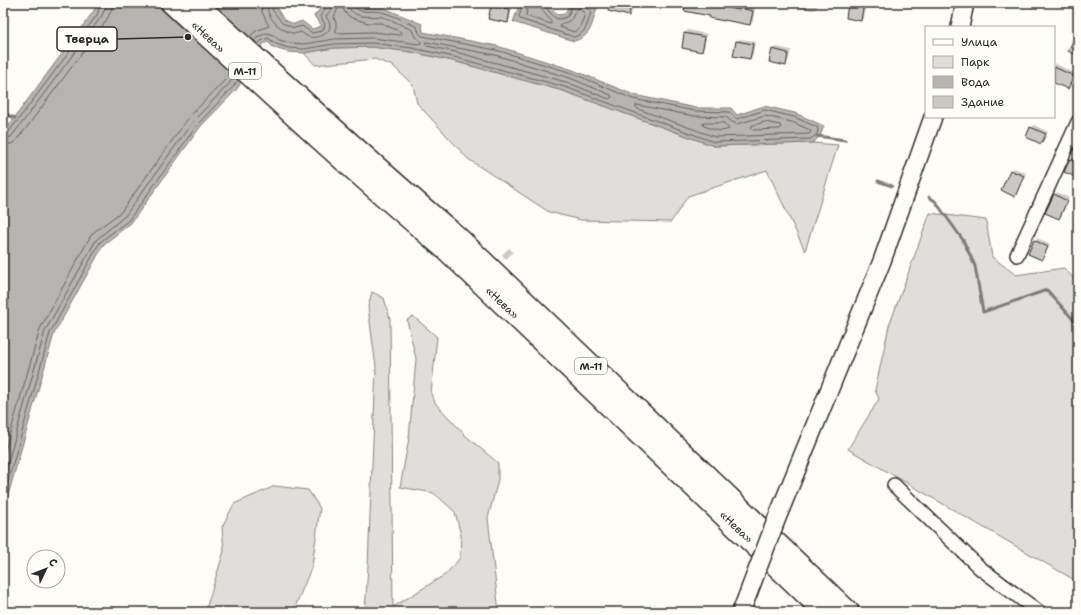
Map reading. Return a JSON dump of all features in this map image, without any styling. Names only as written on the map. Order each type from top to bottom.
[{"type":"highway","name":"«Нева»","points":[[171,3],[324,132],[399,187],[458,237],[848,612]]},
{"type":"highway","name":"«Нева»","points":[[196,3],[324,132],[388,201],[447,251],[824,612]]},
{"type":"main road","points":[[960,26],[966,3]]},
{"type":"main road","points":[[741,612],[777,518],[882,261],[933,118]]},
{"type":"street","points":[[1017,255],[1078,122]]},
{"type":"street","points":[[894,485],[980,568],[1039,612]]},
{"type":"green space","points":[[372,47],[411,52],[453,61],[563,91],[714,146],[813,143],[838,145],[805,251],[767,170],[688,196],[671,222],[581,220],[549,212],[468,159],[417,103],[413,85],[393,66],[375,59],[315,65],[304,53],[334,48]]},
{"type":"green space","points":[[930,213],[986,220],[992,257],[1016,275],[1064,268],[1078,283],[1078,582],[848,449],[879,399],[875,390],[889,326]]},
{"type":"green space","points":[[372,292],[384,298],[390,319],[393,607],[446,574],[460,558],[461,535],[455,512],[434,493],[400,487],[409,438],[416,359],[407,320],[413,316],[437,337],[431,394],[436,404],[466,436],[498,463],[498,480],[488,518],[499,612],[365,612],[376,367],[368,307]]},
{"type":"green space","points":[[275,486],[308,490],[320,508],[312,566],[293,612],[205,612],[224,551],[222,527],[234,504]]},
{"type":"water","points":[[98,3],[278,3],[276,7],[284,20],[294,24],[302,21],[312,29],[322,26],[314,16],[325,3],[352,3],[369,8],[384,8],[422,24],[423,32],[497,46],[573,70],[634,95],[696,108],[731,108],[737,115],[764,106],[795,113],[824,126],[820,136],[813,143],[714,146],[563,91],[453,61],[411,52],[372,47],[334,48],[304,53],[288,52],[274,48],[268,42],[263,44],[237,89],[201,126],[131,223],[104,244],[54,334],[3,513],[3,133],[93,12]]},
{"type":"water","points":[[520,3],[547,3],[558,15],[565,14],[570,3],[585,3],[597,9],[588,33],[580,39],[574,41],[513,22]]},
{"type":"building","points":[[609,3],[631,3],[629,16],[608,11]]},
{"type":"building","points":[[686,3],[703,3],[739,10],[740,8],[753,11],[750,25],[709,18],[710,16],[684,11]]},
{"type":"building","points":[[848,3],[864,3],[861,21],[846,18]]},
{"type":"building","points":[[491,6],[510,9],[508,23],[488,19]]},
{"type":"building","points":[[1078,31],[1078,56],[1068,51]]},
{"type":"building","points":[[684,33],[705,37],[702,52],[682,48]]},
{"type":"building","points":[[736,41],[753,44],[750,59],[733,56]]},
{"type":"building","points":[[772,49],[788,53],[786,66],[769,62]]},
{"type":"building","points":[[1055,67],[1074,76],[1068,89],[1055,83]]},
{"type":"building","points":[[1030,127],[1046,134],[1041,144],[1026,137]]},
{"type":"building","points":[[1070,159],[1078,162],[1078,178],[1064,172]]},
{"type":"building","points":[[1010,170],[1024,176],[1015,197],[1001,190]]},
{"type":"building","points":[[1054,194],[1067,201],[1059,219],[1045,213]]},
{"type":"building","points":[[1034,240],[1048,247],[1042,260],[1028,254]]},
{"type":"waterway","points":[[3,113],[15,118]]},
{"type":"waterway","points":[[817,136],[845,140]]},
{"type":"waterway","points":[[878,181],[892,186]]},
{"type":"waterway","points":[[929,197],[935,201],[963,240],[975,266],[983,312],[1047,290],[1078,325]]},
{"type":"place","name":"Тверца","points":[[188,37]]}]
